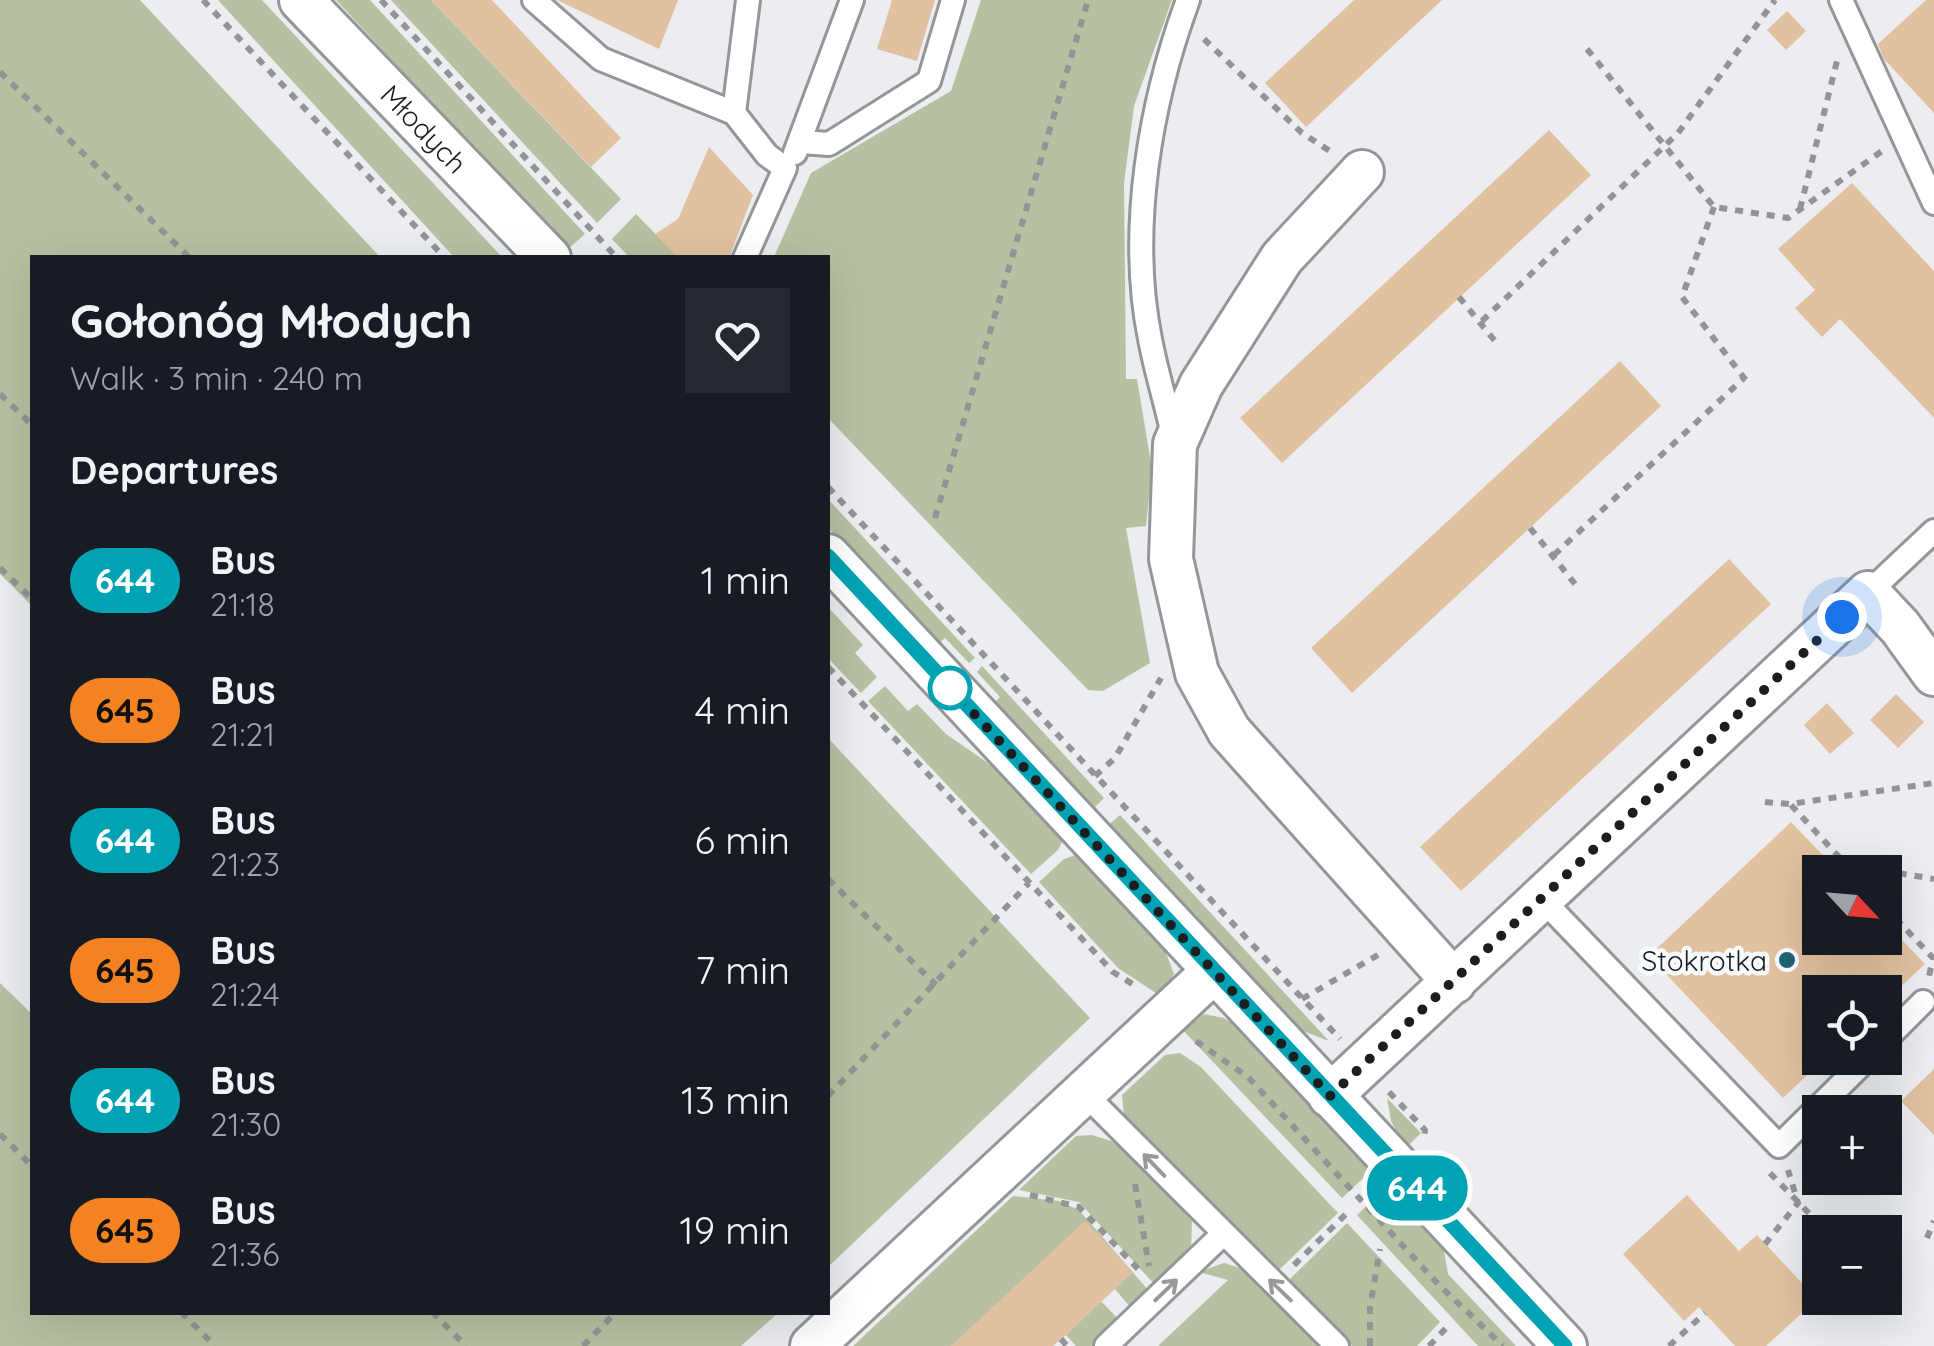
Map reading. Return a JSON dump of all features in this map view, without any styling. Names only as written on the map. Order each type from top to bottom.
[{"type":"street","name":"Młodych","points":[[301,0],[546,255]]},
{"type":"street","points":[[1362,172],[1282,258],[1248,304],[1201,384],[1175,444],[1171,559],[1197,673],[1229,731],[1454,982]]},
{"type":"street","points":[[830,558],[1565,1346]]},
{"type":"street","points":[[1330,1096],[1868,593],[1934,674]]},
{"type":"street","points":[[812,1346],[1214,971]]},
{"type":"lane","points":[[534,0],[560,9],[601,58],[734,113],[767,156],[785,168]]},
{"type":"lane","points":[[734,113],[748,0]]},
{"type":"lane","points":[[746,255],[785,168],[802,142],[852,0]]},
{"type":"lane","points":[[802,142],[829,144],[929,82],[953,0]]},
{"type":"lane","points":[[1841,0],[1934,203]]},
{"type":"lane","points":[[1175,444],[1149,335],[1143,226],[1152,120],[1185,8]]},
{"type":"lane","points":[[1868,593],[1934,531]]},
{"type":"lane","points":[[1541,898],[1779,1146],[1851,1075]]},
{"type":"lane","points":[[1902,1023],[1923,1002]]},
{"type":"lane","points":[[1082,1092],[1337,1346]]},
{"type":"lane","points":[[1106,1346],[1222,1235]]},
{"type":"path","points":[[203,0],[442,255]]},
{"type":"path","points":[[381,0],[614,255]]},
{"type":"path","points":[[935,518],[1088,0]]},
{"type":"path","points":[[1482,321],[1604,208],[1705,101],[1775,0]]},
{"type":"path","points":[[1185,8],[1302,132],[1362,172]]},
{"type":"path","points":[[1800,209],[1850,22]]},
{"type":"path","points":[[1586,49],[1714,207],[1788,218],[1904,136]]},
{"type":"path","points":[[0,72],[187,255]]},
{"type":"path","points":[[1554,555],[1746,380],[1682,297],[1714,207]]},
{"type":"path","points":[[1460,298],[1499,346]]},
{"type":"path","points":[[0,394],[30,424]]},
{"type":"path","points":[[830,488],[1340,1040]]},
{"type":"path","points":[[1530,528],[1575,584]]},
{"type":"path","points":[[0,568],[30,597]]},
{"type":"path","points":[[1095,776],[1114,758],[1171,660],[1191,649]]},
{"type":"path","points":[[830,669],[1124,980]]},
{"type":"path","points":[[1765,802],[1790,804],[1934,783]]},
{"type":"path","points":[[1790,804],[1838,855]]},
{"type":"path","points":[[1902,873],[1934,878]]},
{"type":"path","points":[[830,881],[936,984]]},
{"type":"path","points":[[830,1094],[1029,883]]},
{"type":"path","points":[[1902,924],[1933,958],[1923,1002]]},
{"type":"path","points":[[1302,1000],[1351,970],[1369,964],[1407,930]]},
{"type":"path","points":[[1345,963],[1351,970]]},
{"type":"path","points":[[1188,1035],[1248,1077],[1438,1284],[1503,1346]]},
{"type":"path","points":[[1386,1089],[1426,1132]]},
{"type":"path","points":[[0,1134],[30,1164]]},
{"type":"path","points":[[1025,1194],[1079,1207],[1153,1286],[1128,1138]]},
{"type":"path","points":[[1765,1244],[1798,1203],[1779,1146]]},
{"type":"path","points":[[1274,1284],[1347,1214]]},
{"type":"path","points":[[1927,1238],[1934,1220]]},
{"type":"path","points":[[1370,1346],[1370,1306],[1380,1249]]},
{"type":"path","points":[[1669,1346],[1705,1313]]},
{"type":"path","points":[[185,1315],[216,1346]]},
{"type":"path","points":[[435,1315],[466,1346]]},
{"type":"path","points":[[583,1346],[613,1315]]},
{"type":"path","points":[[1428,1346],[1450,1325]]},
{"type":"green space","points":[[0,0],[140,0],[378,255],[30,255],[30,604],[0,574]]},
{"type":"green space","points":[[218,0],[262,0],[500,255],[452,255]]},
{"type":"green space","points":[[336,0],[370,0],[585,234],[568,249]]},
{"type":"green space","points":[[391,0],[431,0],[621,199],[597,223]]},
{"type":"green space","points":[[981,0],[1172,0],[1134,106],[1124,183],[1126,379],[1137,379],[1152,469],[1146,526],[1126,528],[1150,663],[1103,691],[1088,690],[830,420],[830,255],[775,255],[811,173],[951,91]]},
{"type":"green space","points":[[636,214],[676,255],[627,255],[612,239]]},
{"type":"green space","points":[[830,501],[975,658],[969,663],[945,638],[937,645],[830,530]]},
{"type":"green space","points":[[830,609],[863,645],[855,653],[877,677],[861,693],[830,660]]},
{"type":"green space","points":[[982,666],[1104,798],[1091,811],[992,705],[1000,697],[977,672]]},
{"type":"green space","points":[[885,686],[908,711],[917,704],[946,734],[1004,774],[1064,838],[1058,850],[1031,874],[868,701]]},
{"type":"green space","points":[[830,740],[1090,1018],[830,1265]]},
{"type":"green space","points":[[1120,815],[1329,1041],[1295,1028],[1106,827]]},
{"type":"green space","points":[[1079,854],[1163,945],[1174,974],[1162,997],[1118,968],[1039,882],[1064,859]]},
{"type":"green space","points":[[0,983],[30,1012],[30,1315],[776,1315],[741,1346],[0,1346]]},
{"type":"green space","points":[[1204,1014],[1224,1018],[1242,1030],[1373,1169],[1342,1198],[1179,1026]]},
{"type":"green space","points":[[1180,1053],[1201,1067],[1338,1213],[1277,1272],[1124,1116],[1122,1095],[1165,1055]]},
{"type":"green space","points":[[1387,1098],[1421,1133],[1406,1148],[1391,1121]]},
{"type":"green space","points":[[1092,1135],[1121,1144],[1192,1221],[1191,1251],[1156,1286],[1079,1202],[1019,1190],[1076,1136]]},
{"type":"green space","points":[[1388,1185],[1443,1245],[1448,1274],[1516,1346],[1478,1346],[1357,1215]]},
{"type":"green space","points":[[1013,1196],[1059,1201],[1079,1210],[1149,1291],[1131,1308],[1115,1289],[951,1346],[853,1346]]},
{"type":"green space","points":[[1347,1223],[1440,1322],[1417,1346],[1352,1346],[1287,1282]]},
{"type":"green space","points":[[1224,1263],[1246,1270],[1324,1346],[1158,1346],[1228,1280],[1199,1272]]},
{"type":"green space","points":[[1101,1301],[1119,1320],[1091,1346],[1076,1346],[1066,1335]]},
{"type":"building","points":[[431,0],[492,0],[621,138],[591,167]]},
{"type":"building","points":[[557,0],[678,0],[659,49]]},
{"type":"building","points":[[892,0],[935,0],[917,61],[877,49]]},
{"type":"building","points":[[1354,0],[1442,0],[1306,127],[1265,83]]},
{"type":"building","points":[[1926,0],[1934,0],[1934,113],[1884,59],[1878,44]]},
{"type":"building","points":[[1787,11],[1806,31],[1786,50],[1767,30]]},
{"type":"building","points":[[1549,130],[1591,175],[1282,463],[1240,418]]},
{"type":"building","points":[[709,147],[753,195],[730,255],[675,255],[655,234],[678,219]]},
{"type":"building","points":[[1852,183],[1934,271],[1934,418],[1840,319],[1822,337],[1795,308],[1815,290],[1778,249]]},
{"type":"building","points":[[1620,361],[1661,406],[1352,693],[1311,648]]},
{"type":"building","points":[[1729,559],[1771,604],[1461,891],[1420,847]]},
{"type":"building","points":[[1896,694],[1924,722],[1898,748],[1870,720]]},
{"type":"building","points":[[1827,703],[1854,733],[1830,754],[1804,725]]},
{"type":"building","name":"Stokrotka","points":[[1791,822],[1823,855],[1802,855],[1802,955],[1902,955],[1902,940],[1925,964],[1902,985],[1902,975],[1802,975],[1802,1075],[1807,1075],[1783,1098],[1649,956]]},
{"type":"building","points":[[1934,1069],[1934,1135],[1902,1102]]},
{"type":"building","points":[[1687,1195],[1739,1251],[1757,1235],[1802,1283],[1802,1313],[1766,1346],[1735,1346],[1699,1307],[1684,1321],[1623,1254]]},
{"type":"building","points":[[1085,1221],[1133,1272],[1066,1335],[1053,1346],[951,1346]]},
{"type":"bus line","name":"644","points":[[830,558],[1565,1346]]},
{"type":"place","name":"Stokrotka","points":[[1787,960]]},
{"type":"route","points":[[950,688],[1330,1096],[1842,617]]}]
